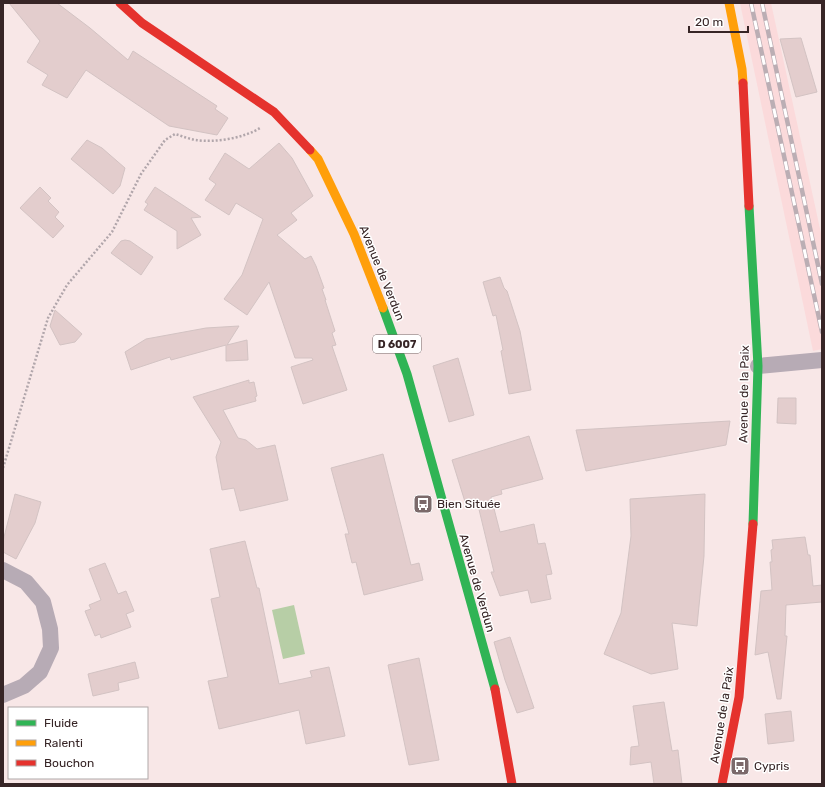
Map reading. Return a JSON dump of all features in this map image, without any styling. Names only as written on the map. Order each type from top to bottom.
[{"type":"main road","name":"Avenue de Verdun","points":[[120,3],[142,23],[274,112],[297,134],[318,160],[354,234],[382,304],[407,374],[498,702],[512,784]]},
{"type":"main road","name":"Avenue de la Paix","points":[[722,784],[739,696],[747,605],[753,530],[758,366],[742,69],[729,3]]},
{"type":"street","points":[[758,366],[822,360]]},
{"type":"street","points":[[3,570],[26,582],[43,602],[50,629],[51,648],[40,672],[24,686],[3,695]]},
{"type":"path","points":[[3,468],[48,318],[67,285],[112,232],[141,174],[165,140],[175,134],[197,140],[233,139],[253,132],[262,126],[274,112]]},
{"type":"shaded area","points":[[740,3],[771,3],[822,238],[822,349],[813,351]]},
{"type":"shaded area","points":[[294,605],[305,654],[283,659],[272,610]]},
{"type":"building","points":[[9,3],[57,3],[128,60],[133,51],[217,106],[215,109],[228,118],[217,135],[169,126],[86,70],[67,98],[42,85],[48,75],[27,62],[40,41]]},
{"type":"building","points":[[801,38],[817,92],[796,97],[780,39]]},
{"type":"building","points":[[87,140],[102,148],[125,168],[120,186],[113,194],[71,159]]},
{"type":"building","points":[[279,143],[292,158],[313,196],[291,213],[297,220],[277,235],[305,259],[311,256],[316,266],[324,288],[322,289],[335,331],[332,333],[336,345],[332,346],[347,390],[303,404],[291,367],[313,360],[312,358],[295,358],[269,282],[247,315],[224,299],[242,275],[263,219],[236,203],[229,215],[205,200],[216,184],[209,179],[225,153],[249,169]]},
{"type":"building","points":[[40,187],[51,198],[48,201],[59,212],[55,217],[64,226],[53,238],[20,208]]},
{"type":"building","points":[[155,187],[201,217],[191,218],[201,235],[177,249],[177,231],[144,210],[148,204],[145,202]]},
{"type":"building","points":[[121,241],[130,241],[153,257],[141,275],[111,253]]},
{"type":"building","points":[[500,277],[504,288],[507,291],[520,331],[531,390],[509,394],[501,351],[503,350],[496,315],[493,316],[483,282]]},
{"type":"building","points":[[55,310],[82,334],[75,342],[60,345],[50,326]]},
{"type":"building","points":[[239,326],[227,345],[247,340],[248,360],[226,361],[226,345],[171,360],[170,357],[131,370],[125,352],[146,339],[206,328]]},
{"type":"building","points":[[458,358],[474,415],[449,422],[433,366]]},
{"type":"building","points":[[249,380],[249,383],[254,382],[257,396],[255,397],[256,401],[223,410],[238,438],[246,440],[257,449],[275,445],[288,500],[240,511],[234,488],[222,490],[216,457],[221,442],[193,397]]},
{"type":"building","points":[[778,398],[796,398],[796,424],[777,423]]},
{"type":"building","points":[[730,421],[726,445],[586,471],[576,430]]},
{"type":"building","points":[[529,436],[543,479],[501,490],[502,494],[491,497],[500,532],[534,524],[538,544],[545,543],[552,574],[546,575],[551,599],[531,603],[528,590],[500,596],[491,572],[494,572],[477,501],[466,505],[452,460]]},
{"type":"building","points":[[383,454],[411,565],[419,563],[423,580],[364,595],[356,562],[352,563],[345,534],[349,534],[331,468]]},
{"type":"building","points":[[15,494],[41,502],[35,523],[16,559],[3,552],[3,541]]},
{"type":"building","points":[[705,494],[704,556],[697,626],[672,623],[678,669],[651,674],[604,654],[621,613],[631,536],[630,499]]},
{"type":"building","points":[[805,537],[808,555],[810,555],[813,586],[822,585],[822,602],[786,605],[785,636],[787,636],[781,699],[777,699],[768,652],[755,655],[761,591],[772,590],[770,562],[772,562],[772,540]]},
{"type":"building","points":[[245,541],[257,588],[259,588],[279,684],[312,677],[310,671],[329,667],[345,736],[306,744],[299,710],[219,729],[208,681],[228,677],[211,599],[220,597],[210,549]]},
{"type":"building","points":[[105,563],[118,594],[126,591],[134,611],[126,614],[131,627],[101,638],[100,634],[95,636],[85,611],[91,609],[89,605],[101,600],[89,569]]},
{"type":"building","points":[[510,637],[534,708],[517,713],[505,680],[494,642]]},
{"type":"building","points":[[419,658],[439,760],[409,765],[388,665]]},
{"type":"building","points":[[135,662],[139,678],[118,683],[119,690],[93,696],[88,674]]},
{"type":"building","points":[[664,702],[672,751],[678,750],[682,784],[654,784],[651,762],[630,765],[631,747],[639,746],[633,706]]},
{"type":"building","points":[[791,711],[794,741],[768,744],[765,714]]},
{"type":"railway","points":[[751,3],[822,332]]},
{"type":"railway","points":[[762,3],[822,284]]},
{"type":"traffic: fast","points":[[749,206],[758,366],[753,524]]},
{"type":"traffic: fast","points":[[383,308],[407,374],[495,689]]},
{"type":"traffic: slow","points":[[729,3],[742,69],[743,83]]},
{"type":"traffic: slow","points":[[310,150],[318,159],[354,234],[383,308]]},
{"type":"traffic: jam","points":[[120,3],[142,23],[274,112],[310,150]]},
{"type":"traffic: jam","points":[[743,83],[749,206]]},
{"type":"traffic: jam","points":[[722,784],[739,697],[753,524]]},
{"type":"traffic: jam","points":[[495,689],[512,784]]},
{"type":"place","name":"Bien Située","points":[[423,504]]},
{"type":"place","name":"Cypris","points":[[740,766]]}]
